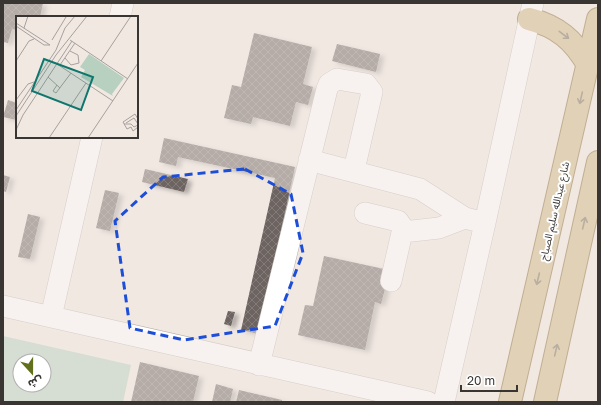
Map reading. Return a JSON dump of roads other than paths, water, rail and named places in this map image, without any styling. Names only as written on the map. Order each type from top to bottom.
[{"type":"main road","points":[[531,11],[543,23],[557,29],[570,39],[580,51],[588,65]]},
{"type":"main road","name":"شارع عبدالله سليم الصباح","points":[[510,402],[598,19]]},
{"type":"main road","points":[[544,402],[598,162]]},
{"type":"street","points":[[120,16],[124,3]]},
{"type":"street","points":[[444,402],[531,11]]},
{"type":"street","points":[[259,365],[327,89],[333,80],[342,78],[366,84],[372,92],[354,170]]},
{"type":"street","points":[[51,317],[92,138]]},
{"type":"street","points":[[309,160],[354,170],[420,189],[465,218],[485,223]]},
{"type":"street","points":[[366,213],[398,221],[402,224],[403,232],[391,281]]},
{"type":"street","points":[[403,232],[439,228],[465,218]]},
{"type":"street","points":[[3,306],[404,399],[428,402]]}]
